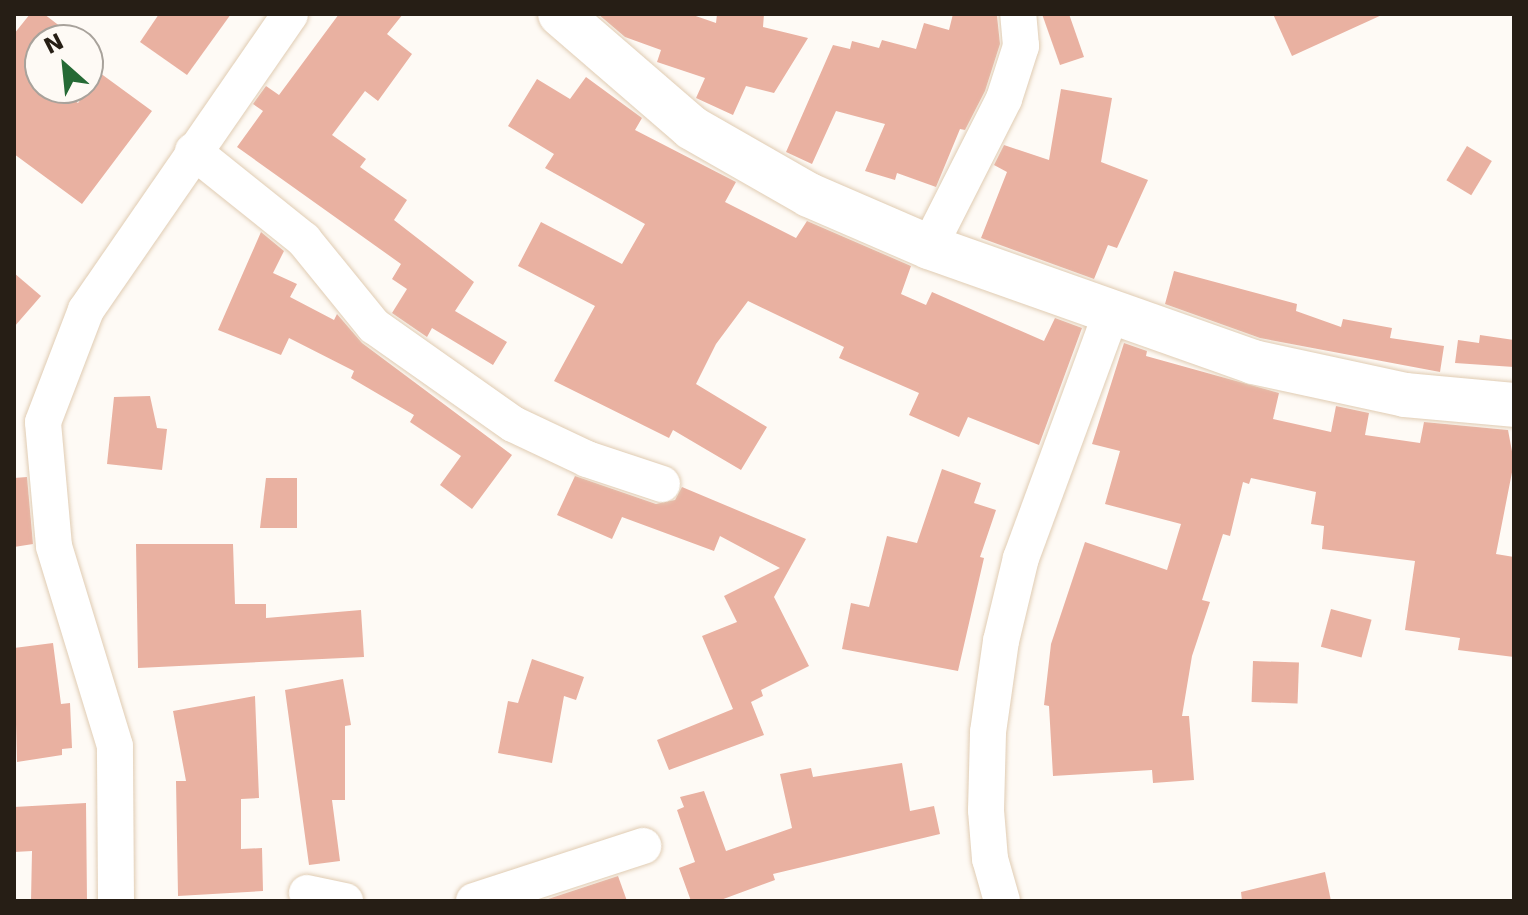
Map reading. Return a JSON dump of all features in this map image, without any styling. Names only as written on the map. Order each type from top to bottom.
[{"type":"street","points":[[116,901],[115,746],[54,546],[43,422],[86,310],[290,14]]},
{"type":"street","points":[[560,14],[692,128],[809,195],[929,247],[1253,362],[1405,395],[1514,405]]},
{"type":"street","points":[[929,247],[1004,99],[1021,46],[1018,14]]},
{"type":"street","points":[[193,151],[304,240],[353,302],[386,335],[513,424],[587,459],[662,484]]},
{"type":"street","points":[[1002,901],[990,859],[986,810],[988,732],[1001,641],[1021,558],[1111,313]]},
{"type":"street","points":[[474,901],[643,846]]},
{"type":"street","points":[[306,898],[345,901]]},
{"type":"building","points":[[30,14],[44,14],[57,24],[24,24],[24,104],[104,104],[104,76],[152,111],[82,204],[14,154],[14,34]]},
{"type":"building","points":[[159,14],[231,14],[187,75],[140,42]]},
{"type":"building","points":[[339,14],[403,14],[387,34],[412,54],[378,101],[365,91],[332,135],[366,159],[360,167],[407,200],[394,220],[474,282],[455,311],[507,342],[493,365],[432,328],[427,337],[392,313],[407,289],[392,279],[401,264],[237,147],[263,111],[253,104],[266,86],[279,95]]},
{"type":"building","points":[[598,14],[690,14],[716,23],[717,14],[764,14],[763,27],[808,38],[774,93],[746,86],[733,115],[696,98],[705,78],[657,62],[661,50],[625,37]]},
{"type":"building","points":[[953,14],[997,16],[1000,44],[985,91],[965,130],[960,129],[936,187],[897,173],[895,180],[865,171],[885,124],[836,111],[812,164],[786,152],[833,45],[850,49],[852,41],[879,48],[882,40],[916,49],[924,23],[949,30]]},
{"type":"building","points":[[1042,14],[1069,14],[1084,57],[1060,65]]},
{"type":"building","points":[[1273,14],[1384,14],[1292,56]]},
{"type":"building","points":[[586,77],[642,118],[635,130],[736,182],[725,202],[796,238],[807,221],[911,266],[901,294],[926,305],[932,292],[1044,341],[1055,318],[1082,328],[1039,445],[968,417],[959,437],[909,415],[919,393],[839,358],[844,347],[748,301],[716,344],[696,384],[767,427],[741,470],[673,430],[669,438],[554,381],[595,306],[518,266],[541,222],[622,264],[645,224],[545,168],[554,154],[508,126],[537,79],[570,99]]},
{"type":"building","points":[[1061,89],[1112,98],[1101,162],[1148,180],[1117,248],[1108,245],[1094,279],[981,238],[1007,172],[994,165],[1004,145],[1049,160]]},
{"type":"building","points":[[1467,146],[1492,161],[1471,195],[1446,180]]},
{"type":"building","points":[[261,232],[284,251],[273,273],[297,284],[290,297],[334,320],[337,314],[362,343],[512,455],[472,509],[440,485],[461,456],[410,422],[414,415],[351,378],[354,371],[289,338],[281,355],[218,330]]},
{"type":"building","points":[[1174,271],[1297,304],[1296,311],[1341,327],[1343,319],[1392,328],[1390,338],[1444,346],[1440,372],[1260,338],[1165,304]]},
{"type":"building","points":[[14,273],[41,296],[14,327]]},
{"type":"building","points":[[1480,335],[1514,340],[1514,367],[1455,363],[1458,340],[1479,343]]},
{"type":"building","points":[[1124,343],[1147,351],[1146,356],[1279,393],[1273,419],[1331,432],[1336,406],[1369,413],[1365,435],[1420,443],[1424,422],[1508,430],[1514,462],[1496,554],[1514,557],[1514,657],[1458,650],[1460,638],[1405,630],[1415,561],[1322,549],[1324,526],[1311,524],[1316,492],[1251,478],[1249,484],[1243,482],[1230,536],[1223,534],[1202,600],[1210,602],[1192,656],[1182,716],[1189,716],[1194,780],[1153,783],[1152,770],[1053,776],[1049,706],[1044,705],[1051,644],[1085,542],[1167,570],[1181,524],[1105,504],[1120,451],[1092,444]]},
{"type":"building","points":[[150,396],[157,428],[167,429],[162,470],[107,464],[114,397]]},
{"type":"building","points":[[942,469],[981,483],[974,503],[996,510],[980,557],[984,558],[958,671],[842,649],[851,603],[869,607],[887,536],[917,543]]},
{"type":"building","points":[[575,476],[656,504],[675,500],[682,487],[806,539],[774,597],[809,666],[761,690],[763,696],[751,702],[764,735],[669,770],[657,740],[733,709],[702,636],[737,622],[724,596],[780,568],[720,536],[714,551],[622,517],[612,539],[557,515]]},
{"type":"building","points":[[27,477],[33,544],[14,547],[14,478]]},
{"type":"building","points":[[266,478],[297,478],[297,528],[260,528]]},
{"type":"building","points":[[136,544],[233,544],[235,604],[266,604],[266,618],[361,610],[364,657],[138,668]]},
{"type":"building","points":[[1331,609],[1372,620],[1361,658],[1321,647]]},
{"type":"building","points":[[53,643],[61,704],[70,703],[72,748],[62,749],[62,755],[17,762],[14,648]]},
{"type":"building","points":[[532,659],[584,677],[576,700],[564,696],[552,763],[498,753],[508,701],[518,703]]},
{"type":"building","points":[[1253,661],[1299,663],[1298,704],[1252,702]]},
{"type":"building","points":[[343,679],[351,725],[345,726],[345,800],[332,800],[340,861],[309,865],[285,690]]},
{"type":"building","points":[[255,696],[259,798],[241,799],[241,849],[262,848],[263,891],[178,896],[176,781],[186,781],[173,711]]},
{"type":"building","points":[[902,763],[910,811],[934,806],[940,834],[773,874],[775,880],[718,901],[691,901],[679,868],[695,862],[677,810],[684,807],[680,797],[704,791],[726,851],[792,828],[780,774],[811,768],[813,777]]},
{"type":"building","points":[[86,803],[87,901],[31,901],[32,851],[14,852],[14,807]]},
{"type":"building","points":[[1325,872],[1331,901],[1242,901],[1241,892]]},
{"type":"building","points":[[618,876],[627,901],[542,901]]}]
